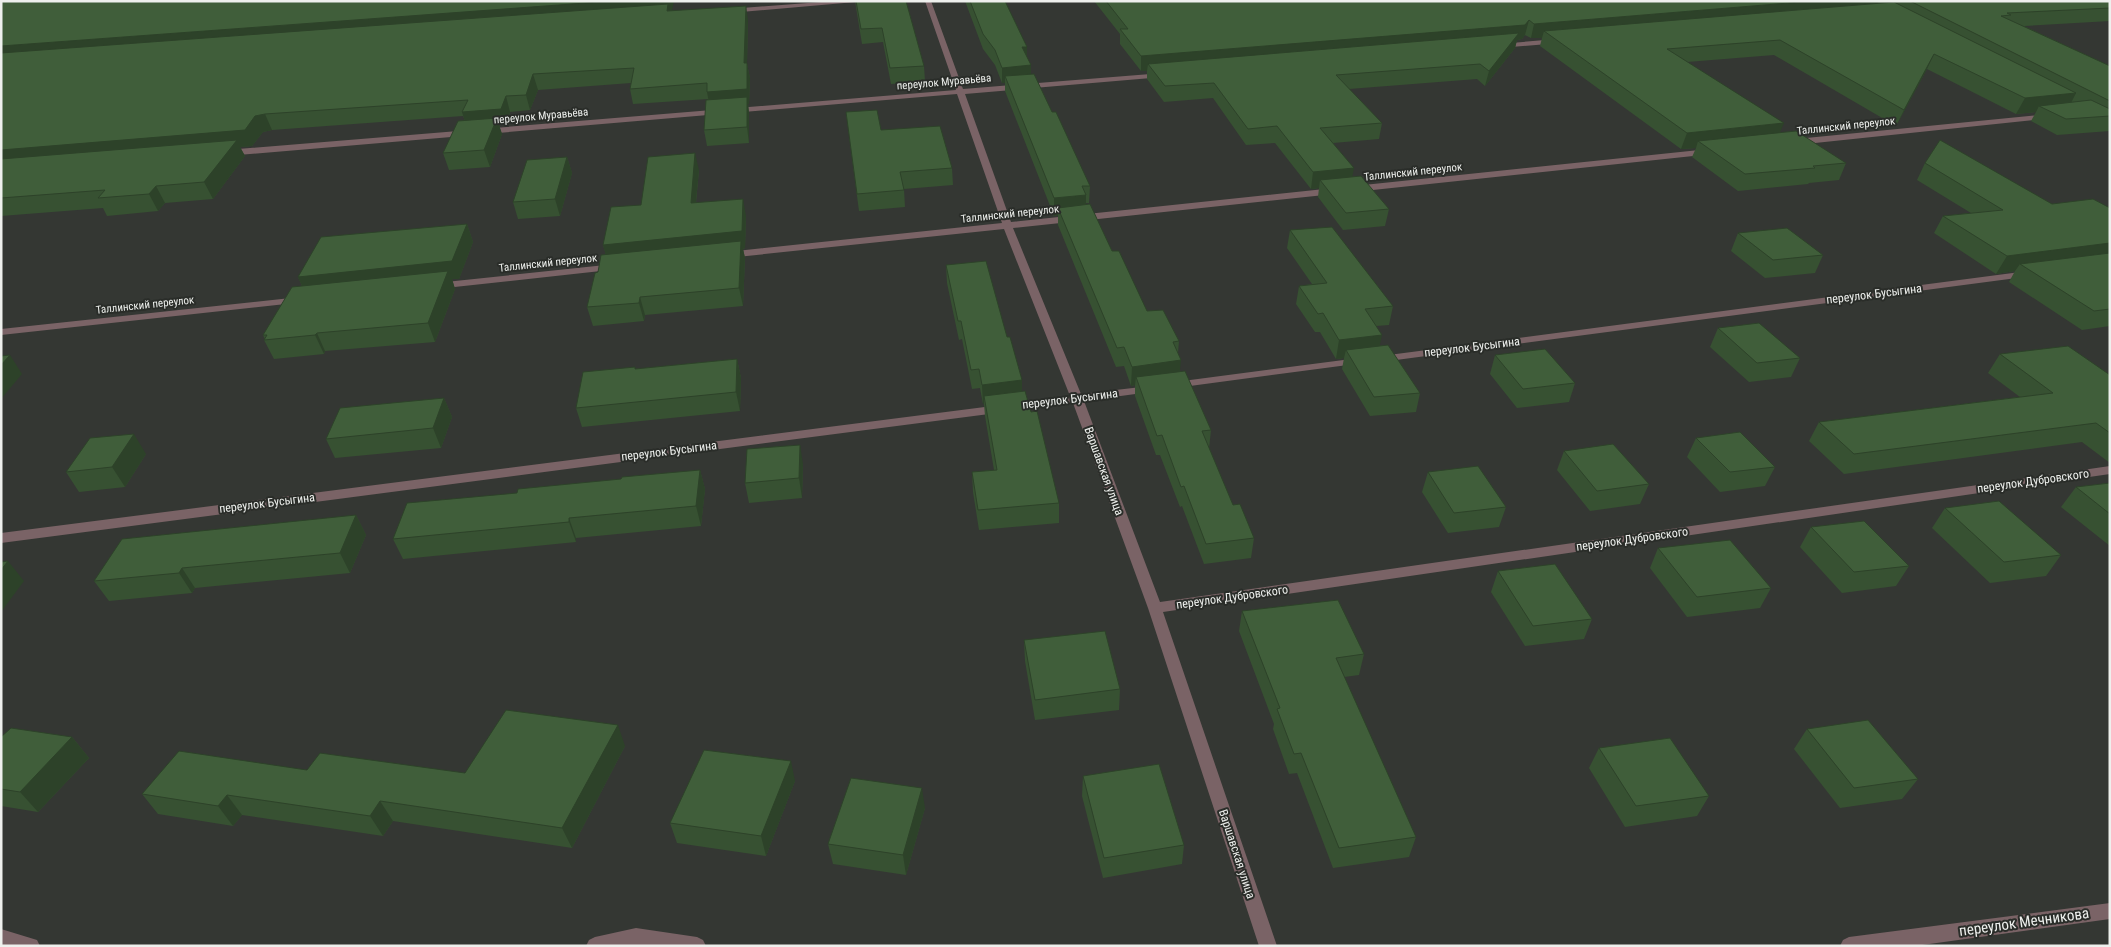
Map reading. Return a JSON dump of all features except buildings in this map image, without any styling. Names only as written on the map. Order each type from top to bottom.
[{"type":"street","points":[[725,12],[864,1]]},
{"type":"street","name":"Варшавская улица","points":[[928,1],[1008,226],[1077,398],[1155,608],[1268,946]]},
{"type":"street","points":[[1494,46],[1563,40]]},
{"type":"street","name":"переулок Муравьёва","points":[[219,154],[1168,74]]},
{"type":"street","name":"Таллинский переулок","points":[[1784,144],[2062,114]]},
{"type":"street","name":"Таллинский переулок","points":[[712,257],[1724,150]]},
{"type":"street","name":"Таллинский переулок","points":[[426,287],[623,266]]},
{"type":"street","name":"переулок Бусыгина","points":[[1,538],[2041,273]]},
{"type":"street","name":"Таллинский переулок","points":[[1,332],[307,300]]},
{"type":"street","name":"переулок Дубровского","points":[[1155,608],[2110,470]]},
{"type":"street","name":"переулок Мечникова","points":[[1849,946],[2110,911]]},
{"type":"street","points":[[595,946],[636,937],[697,946]]},
{"type":"street","points":[[1,938],[31,946]]}]
